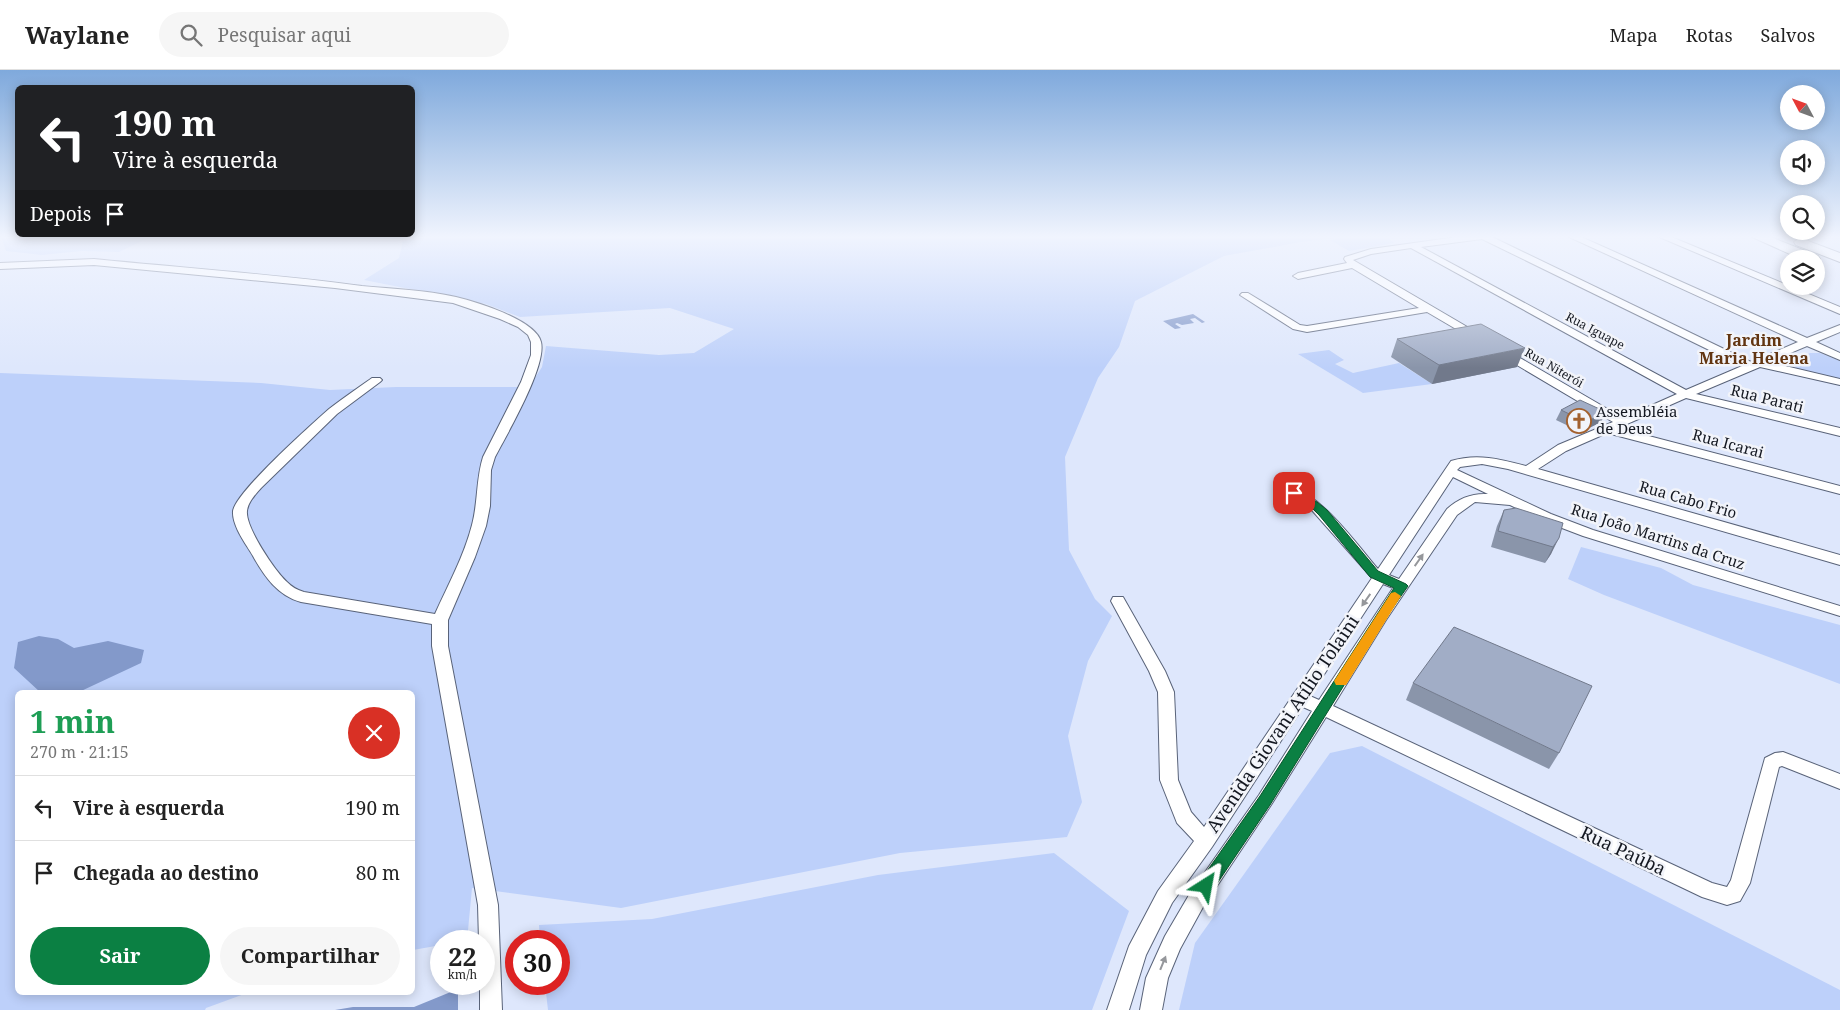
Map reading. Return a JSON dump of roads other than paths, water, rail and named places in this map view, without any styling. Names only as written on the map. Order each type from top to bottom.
[{"type":"street","points":[[280,280],[364,288],[455,300],[522,325],[532,334],[536,342],[536,355],[527,382],[489,457],[485,470],[483,506],[479,526],[468,557],[440,620],[440,646],[488,905],[491,1010]]},
{"type":"street","name":"Rua Niterói","points":[[1382,280],[1622,422]]},
{"type":"street","name":"Rua Iguape","points":[[1475,280],[1686,394]]},
{"type":"street","points":[[1577,280],[1757,365],[1840,382]]},
{"type":"street","points":[[1669,280],[1840,357]]},
{"type":"street","points":[[1766,280],[1840,311]]},
{"type":"street","points":[[1245,295],[1297,327],[1314,329],[1429,309]]},
{"type":"street","points":[[1528,470],[1562,448],[1840,328]]},
{"type":"street","points":[[376,380],[333,412],[256,485],[244,500],[240,510],[240,520],[261,558],[280,584],[289,592],[301,597],[440,620]]},
{"type":"street","name":"Rua Parati","points":[[1686,394],[1840,432]]},
{"type":"street","name":"Rua Icarai","points":[[1607,429],[1840,490]]},
{"type":"street","name":"Rua Cabo Frio","points":[[1453,468],[1469,461],[1482,461],[1528,470],[1840,560]]},
{"type":"street","name":"Rua João Martins da Cruz","points":[[1453,468],[1471,482],[1510,501],[1588,533],[1840,611]]},
{"type":"street","name":"Avenida Giovani Atílio Tolaini","points":[[1118,1010],[1136,953],[1165,897],[1205,841],[1453,468]]},
{"type":"street","points":[[1294,493],[1314,504],[1323,513],[1374,574],[1402,586]]},
{"type":"street","name":"Avenida Giovani Atílio Tolaini","points":[[1151,1010],[1157,978],[1172,943],[1196,901],[1265,800],[1381,616],[1452,512],[1461,502],[1472,498],[1510,501]]},
{"type":"street","points":[[1118,601],[1157,671],[1166,692],[1169,780],[1184,817],[1205,841]]},
{"type":"street","points":[[1300,698],[1323,709]]},
{"type":"street","name":"Rua Paúba","points":[[1323,709],[1700,886],[1727,896],[1733,895],[1740,883],[1771,763],[1775,760],[1784,759],[1840,782]]},
{"type":"place","name":"Assembléia de Deus","points":[[1579,421]]},
{"type":"district","name":"Jardim Maria Helena","points":[[1754,349]]}]
